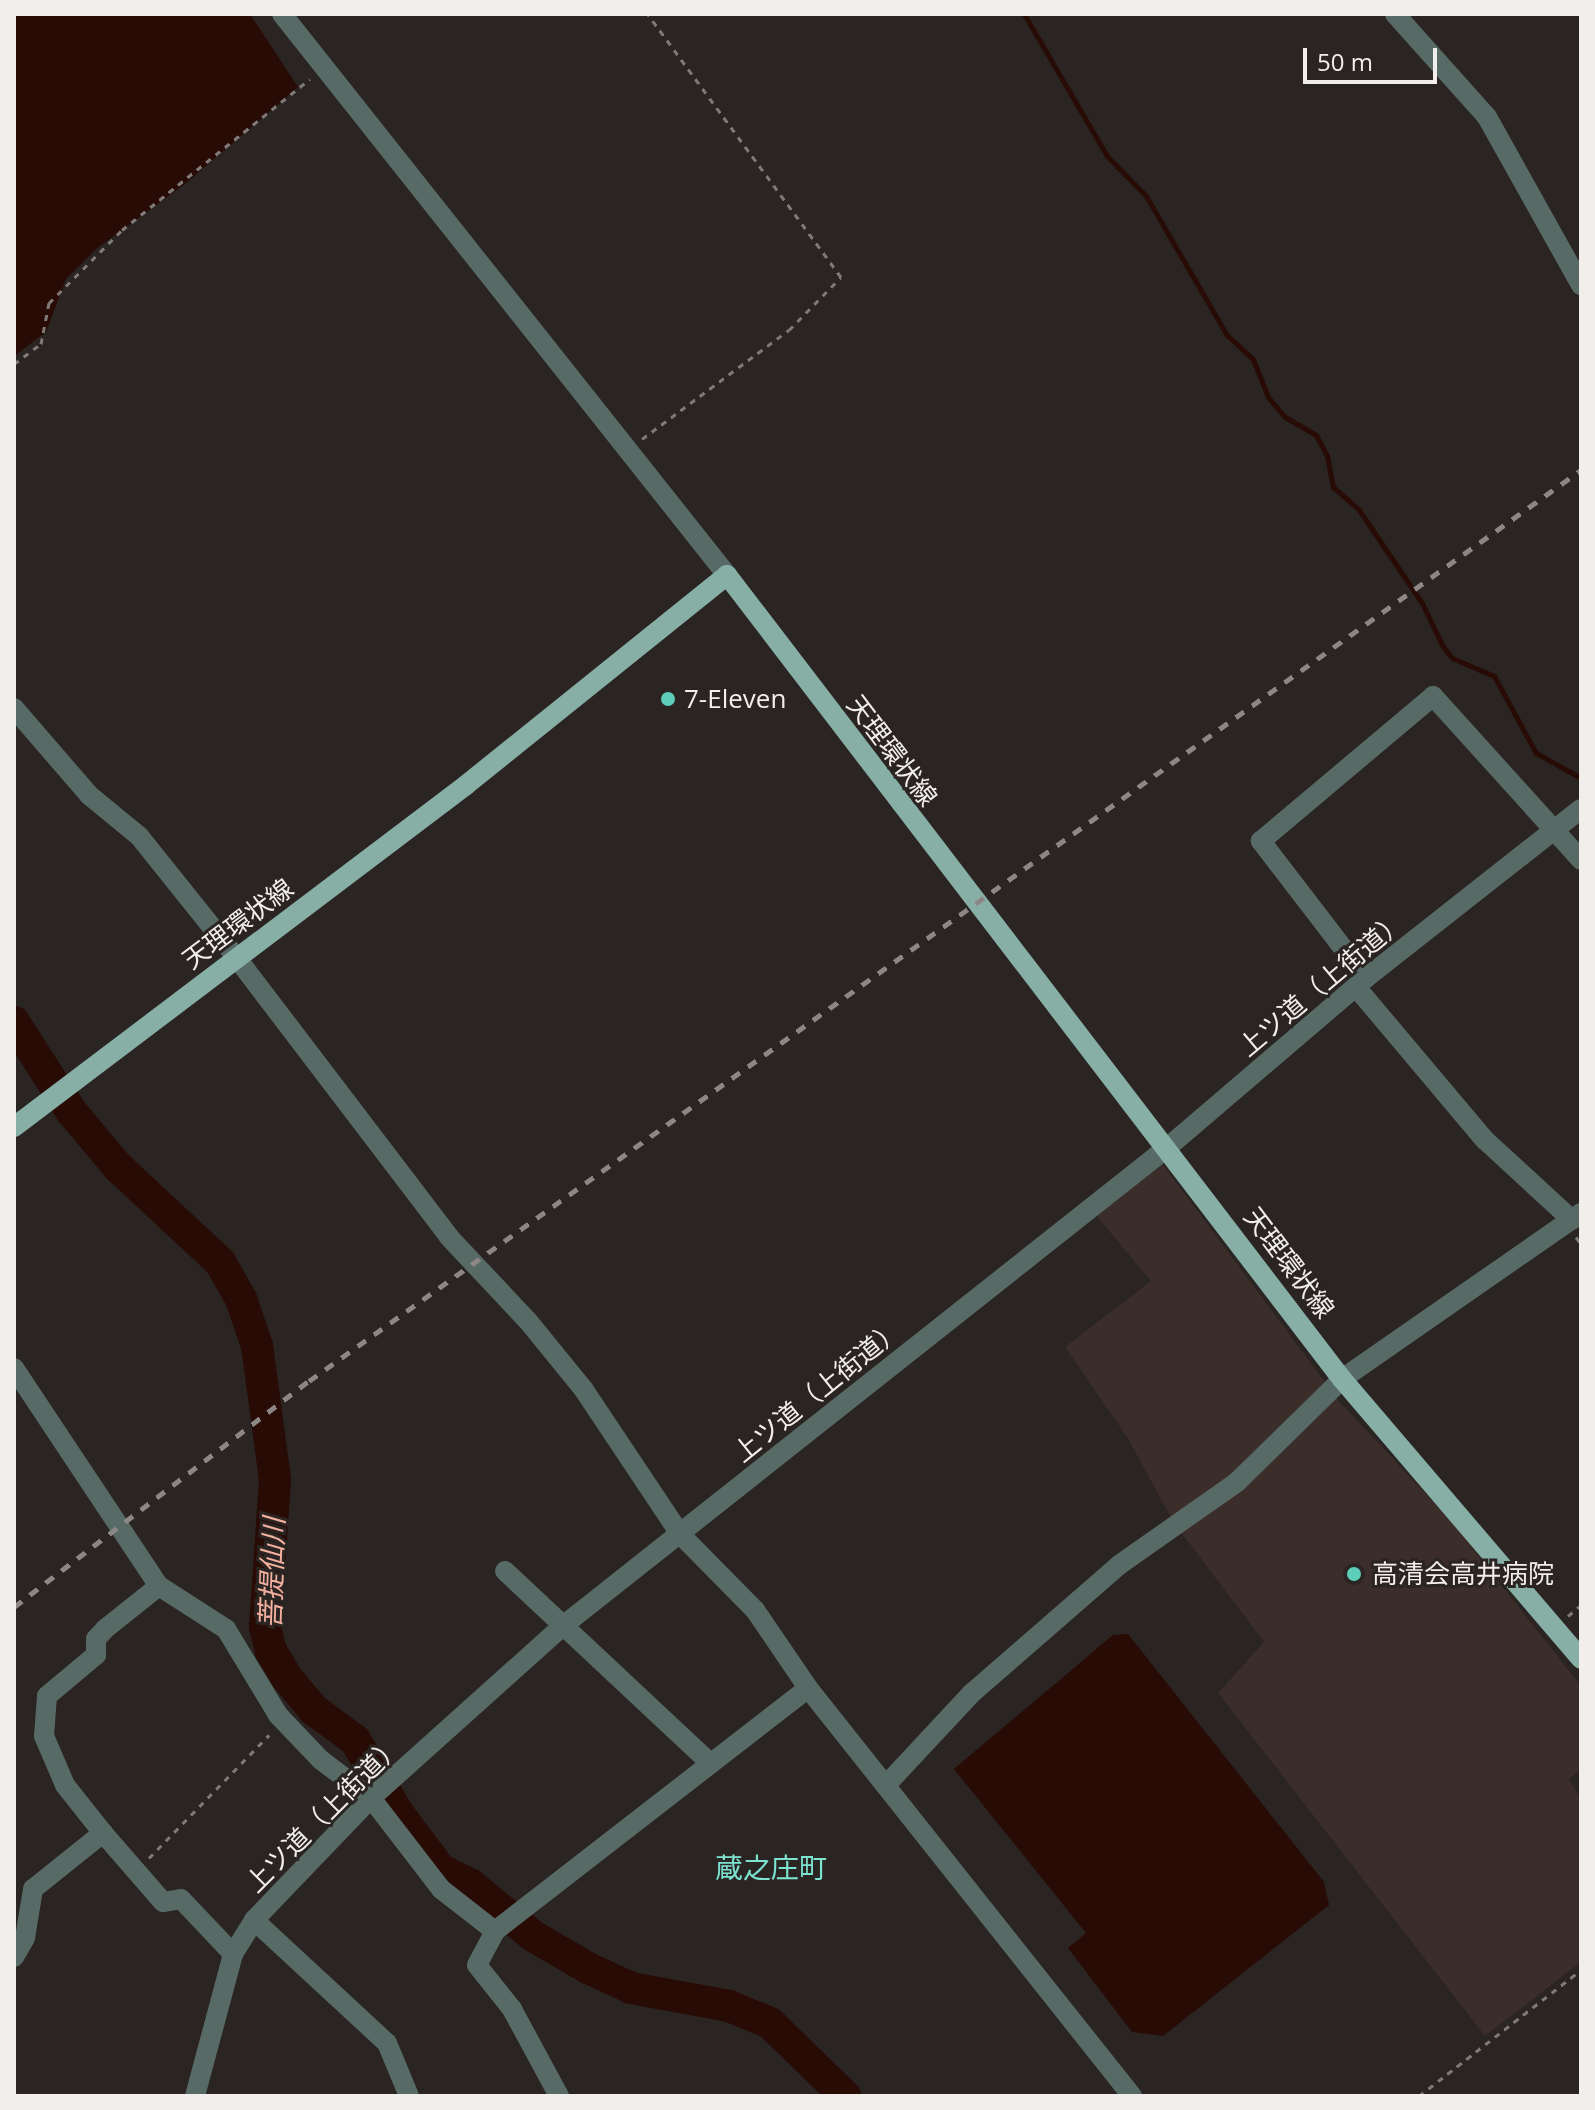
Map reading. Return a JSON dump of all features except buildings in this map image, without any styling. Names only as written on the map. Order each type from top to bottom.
[{"type":"main road","name":"天理環状線","points":[[14,1127],[466,785],[727,575],[1050,1003],[1168,1147],[1342,1379],[1581,1659]]},
{"type":"street","points":[[282,14],[727,575]]},
{"type":"street","points":[[1395,14],[1487,117],[1581,285]]},
{"type":"street","points":[[887,1784],[972,1693],[1119,1565],[1237,1482],[1342,1379],[1576,1217],[1485,1140],[1361,982],[1261,841],[1433,696],[1581,860]]},
{"type":"street","points":[[14,708],[89,795],[139,836],[236,957],[449,1237],[528,1321],[584,1390],[680,1534],[755,1610],[808,1688],[1132,2096]]},
{"type":"street","name":"上ツ道（上街道）","points":[[195,2096],[233,1954],[254,1920],[371,1798],[564,1625],[1168,1147],[1361,982],[1581,809]]},
{"type":"street","points":[[14,1368],[159,1586],[226,1629],[283,1721],[321,1760],[371,1798],[441,1889],[495,1931]]},
{"type":"street","points":[[505,1571],[711,1764]]},
{"type":"street","points":[[159,1586],[105,1629],[96,1639],[96,1655],[47,1696],[44,1736],[65,1785],[103,1833],[163,1902],[181,1899],[233,1954]]},
{"type":"street","points":[[559,2096],[512,2009],[477,1965],[495,1931],[808,1688]]},
{"type":"street","points":[[14,1957],[25,1938],[33,1889],[103,1833]]},
{"type":"street","points":[[254,1920],[387,2043],[409,2096]]},
{"type":"path","points":[[627,450],[789,330],[841,277],[648,14]]},
{"type":"path","points":[[14,364],[41,344],[49,303],[122,230],[324,67]]},
{"type":"path","points":[[136,1869],[283,1721]]},
{"type":"path","points":[[1419,2096],[1581,1970]]},
{"type":"shaded area","points":[[14,14],[250,14],[298,87],[185,184],[96,249],[66,279],[46,332],[14,356]]},
{"type":"shaded area","name":"高清会高井病院","points":[[1161,1162],[1339,1401],[1451,1521],[1581,1686],[1581,1770],[1569,1779],[1581,1799],[1581,1962],[1485,2036],[1218,1693],[1264,1642],[1174,1523],[1127,1437],[1065,1347],[1151,1281],[1095,1214]]},
{"type":"shaded area","points":[[1128,1634],[1324,1882],[1329,1905],[1163,2036],[1132,2032],[1068,1948],[1086,1933],[954,1769],[1113,1635]]},
{"type":"waterway","points":[[1024,14],[1107,156],[1146,196],[1227,335],[1253,359],[1268,397],[1285,417],[1316,435],[1327,456],[1333,487],[1359,510],[1422,603],[1442,645],[1452,658],[1494,676],[1536,753],[1581,778]]},
{"type":"waterway","name":"菩提仙川","points":[[14,1022],[71,1111],[118,1167],[220,1262],[241,1299],[257,1346],[275,1480],[265,1627],[271,1651],[287,1678],[314,1710],[355,1740],[398,1813],[440,1869],[470,1884],[533,1936],[588,1968],[631,1988],[729,2006],[770,2023],[845,2096]]},
{"type":"railway","points":[[14,1607],[309,1381],[1581,470]]},
{"type":"place","name":"7-Eleven","points":[[668,699]]},
{"type":"place","name":"高清会高井病院","points":[[1354,1574]]},
{"type":"district","name":"蔵之庄町","points":[[771,1867]]}]
